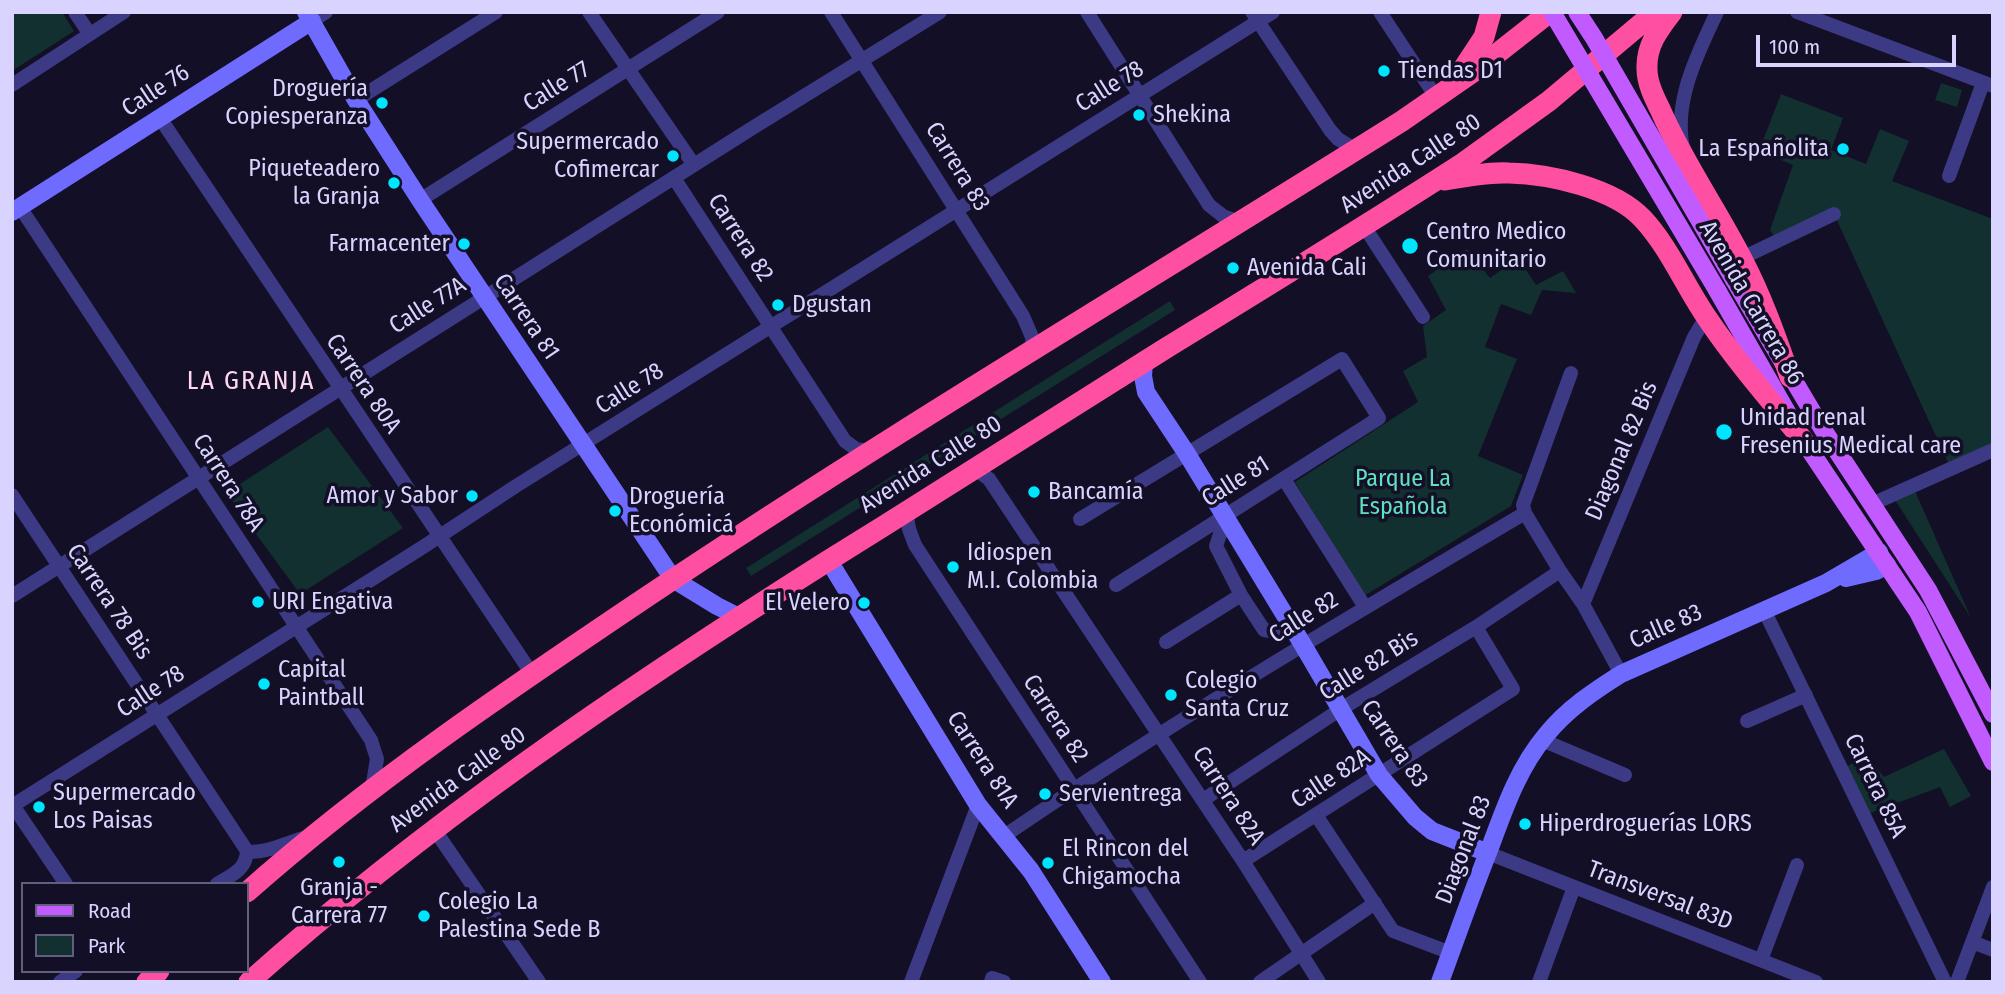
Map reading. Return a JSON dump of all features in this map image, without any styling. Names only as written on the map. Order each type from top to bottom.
[{"type":"highway","points":[[1443,93],[1484,37],[1491,12]]},
{"type":"highway","name":"Avenida Calle 80","points":[[248,891],[312,836],[418,753],[532,674],[870,451],[1356,150],[1443,93],[1551,12]]},
{"type":"highway","name":"Avenida Calle 80","points":[[249,982],[434,829],[595,713],[906,511],[1433,183],[1549,101],[1655,12]]},
{"type":"highway","points":[[1672,12],[1655,33],[1647,52],[1650,87],[1689,169],[1742,258],[1763,304],[1790,377]]},
{"type":"highway","points":[[1433,183],[1473,175],[1507,173],[1563,180],[1609,196],[1630,207],[1651,227],[1706,317],[1729,349],[1803,440]]},
{"type":"main road","name":"Avenida Carrera 86","points":[[1551,12],[1803,440],[1918,612],[1993,762]]},
{"type":"main road","name":"Avenida Carrera 86","points":[[1577,12],[1790,377],[1935,601],[1990,703]]},
{"type":"street","points":[[75,12],[89,33]]},
{"type":"street","points":[[12,85],[124,12]]},
{"type":"street","points":[[356,100],[496,12]]},
{"type":"street","points":[[589,12],[694,164]]},
{"type":"street","name":"Calle 77","points":[[419,200],[718,12]]},
{"type":"street","name":"Carrera 83","points":[[831,12],[1023,316],[1032,337],[1033,351]]},
{"type":"street","name":"Calle 77A","points":[[12,596],[694,164],[940,12]]},
{"type":"street","points":[[1087,12],[1209,205],[1223,216],[1240,222]]},
{"type":"street","name":"Calle 78","points":[[13,805],[1141,95],[1255,17],[1273,12]]},
{"type":"street","points":[[1380,12],[1443,93]]},
{"type":"street","points":[[1689,169],[1682,144],[1683,108],[1692,69],[1717,12]]},
{"type":"street","points":[[1797,12],[1988,85],[1949,176]]},
{"type":"street","name":"Carrera 81","points":[[315,15],[356,100],[419,200],[673,579],[739,617]]},
{"type":"street","name":"Calle 76","points":[[16,210],[315,15]]},
{"type":"street","points":[[1255,17],[1330,130],[1338,139],[1356,150]]},
{"type":"street","name":"Carrera 80A","points":[[160,118],[532,674]]},
{"type":"street","name":"Carrera 82","points":[[674,178],[845,441],[856,449],[870,451]]},
{"type":"street","name":"Carrera 78A","points":[[16,210],[371,740],[377,759],[372,789]]},
{"type":"street","points":[[1742,258],[1834,214]]},
{"type":"street","points":[[1364,226],[1423,317]]},
{"type":"street","name":"Diagonal 82 Bis","points":[[1583,604],[1695,337],[1706,317]]},
{"type":"street","name":"Calle 81","points":[[1116,584],[1226,522],[1284,479],[1379,418],[1342,359],[1187,454]]},
{"type":"street","name":"Carrera 83","points":[[1144,362],[1143,379],[1146,392],[1187,454],[1379,775],[1415,817],[1432,831],[1488,853]]},
{"type":"street","points":[[1571,373],[1524,509],[1560,571],[1583,604],[1621,674]]},
{"type":"street","points":[[1872,505],[1993,450]]},
{"type":"street","points":[[1080,519],[1187,454]]},
{"type":"street","name":"Carrera 82A","points":[[974,468],[989,479],[1203,800],[1319,982]]},
{"type":"street","points":[[1284,479],[1365,607]]},
{"type":"street","name":"Carrera 78 Bis","points":[[12,495],[247,851]]},
{"type":"street","name":"Calle 82","points":[[1004,836],[1073,789],[1524,509]]},
{"type":"street","name":"Carrera 82","points":[[906,511],[915,545],[1200,982]]},
{"type":"street","points":[[1226,522],[1216,546],[1241,595],[1264,630],[1276,632],[1292,627]]},
{"type":"street","name":"Calle 83","points":[[1542,740],[1570,710],[1593,691],[1621,674],[1883,558]]},
{"type":"street","name":"Carrera 81A","points":[[829,561],[978,805],[1031,871],[1102,982]]},
{"type":"street","name":"Calle 82 Bis","points":[[1203,800],[1560,571]]},
{"type":"street","points":[[1166,642],[1241,595]]},
{"type":"street","name":"Carrera 85A","points":[[1765,610],[1945,982]]},
{"type":"street","name":"Calle 82A","points":[[1243,861],[1513,689],[1476,627]]},
{"type":"street","points":[[1747,721],[1806,695]]},
{"type":"street","points":[[1542,740],[1625,775]]},
{"type":"street","name":"Diagonal 83","points":[[1440,982],[1520,774],[1542,740]]},
{"type":"street","points":[[13,805],[65,882]]},
{"type":"street","points":[[911,982],[978,805]]},
{"type":"street","points":[[1316,815],[1393,931],[1451,953]]},
{"type":"street","points":[[434,829],[539,982]]},
{"type":"street","points":[[220,882],[242,867],[247,851],[261,852],[289,841],[312,836]]},
{"type":"street","name":"Transversal 83D","points":[[1488,853],[1815,982]]},
{"type":"street","points":[[1761,961],[1797,865]]},
{"type":"street","points":[[1539,982],[1574,887]]},
{"type":"street","points":[[1956,982],[1993,887]]},
{"type":"street","points":[[1260,982],[1375,903]]},
{"type":"street","points":[[1972,942],[1993,950]]},
{"type":"green space","points":[[12,12],[62,12],[74,31],[12,71]]},
{"type":"green space","points":[[1941,83],[1962,90],[1957,107],[1935,100]]},
{"type":"green space","points":[[1781,94],[1843,118],[1831,150],[1866,164],[1880,129],[1909,141],[1892,181],[1993,219],[1993,450],[1951,469],[1834,214],[1777,241],[1770,230],[1793,165],[1759,151]]},
{"type":"green space","name":"Parque La Española","points":[[1467,249],[1490,278],[1518,258],[1536,285],[1563,271],[1576,293],[1542,290],[1531,315],[1501,304],[1485,347],[1517,359],[1478,456],[1523,475],[1511,506],[1364,596],[1295,482],[1418,402],[1403,371],[1427,357],[1423,326],[1446,310],[1428,276]]},
{"type":"green space","points":[[1170,301],[1175,310],[751,576],[746,568]]},
{"type":"green space","points":[[328,427],[403,528],[300,594],[226,493]]},
{"type":"green space","points":[[1915,491],[1971,618],[1895,500]]},
{"type":"green space","points":[[1944,749],[1971,796],[1950,807],[1940,787],[1865,815],[1839,771],[1866,755],[1884,777]]},
{"type":"place","name":"Tiendas D1","points":[[1384,71]]},
{"type":"place","name":"Droguería Copiesperanza","points":[[382,103]]},
{"type":"place","name":"Shekina","points":[[1139,115]]},
{"type":"place","name":"La Españolita","points":[[1843,149]]},
{"type":"place","name":"Supermercado Cofimercar","points":[[673,156]]},
{"type":"place","name":"Piqueteadero la Granja","points":[[394,183]]},
{"type":"place","name":"Farmacenter","points":[[464,244]]},
{"type":"place","name":"Centro Medico Comunitario","points":[[1410,246]]},
{"type":"place","name":"Avenida Cali","points":[[1233,268]]},
{"type":"place","name":"Dgustan","points":[[778,305]]},
{"type":"place","name":"Unidad renal Fresenius Medical care","points":[[1724,432]]},
{"type":"place","name":"Bancamía","points":[[1034,492]]},
{"type":"place","name":"Amor y Sabor","points":[[472,496]]},
{"type":"place","name":"Droguería Económicá","points":[[615,511]]},
{"type":"place","name":"Idiospen M.I. Colombia","points":[[953,567]]},
{"type":"place","name":"URI Engativa","points":[[258,602]]},
{"type":"place","name":"El Velero","points":[[864,603]]},
{"type":"place","name":"Capital Paintball","points":[[264,684]]},
{"type":"place","name":"Colegio Santa Cruz","points":[[1171,695]]},
{"type":"place","name":"Servientrega","points":[[1045,794]]},
{"type":"place","name":"Supermercado Los Paisas","points":[[39,807]]},
{"type":"place","name":"Hiperdroguerías LORS","points":[[1525,824]]},
{"type":"place","name":"Granja - Carrera 77","points":[[339,862]]},
{"type":"place","name":"El Rincon del Chigamocha","points":[[1048,863]]},
{"type":"place","name":"Colegio La Palestina Sede B","points":[[424,916]]},
{"type":"district","name":"LA GRANJA","points":[[251,382]]}]
